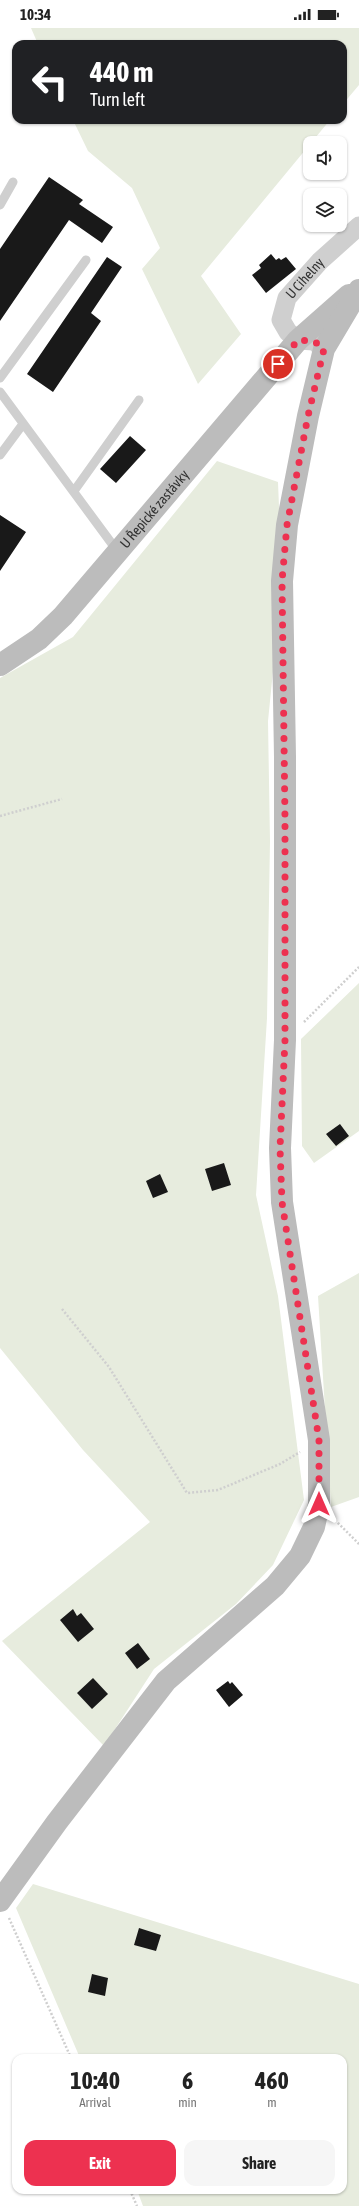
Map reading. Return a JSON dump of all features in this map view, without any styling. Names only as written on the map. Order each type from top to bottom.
[{"type":"street","name":"U Cihelny","points":[[298,340],[288,332],[281,320],[287,298],[320,261],[359,226]]},
{"type":"street","name":"U Řepické zastávky","points":[[0,665],[39,639],[63,616],[298,340],[359,286]]},
{"type":"street","points":[[0,1900],[57,1822],[166,1681],[275,1586],[300,1556],[314,1527],[319,1504],[319,1440],[282,1202],[280,1148],[285,1040],[285,757],[282,581],[287,525],[308,416],[324,349],[359,290]]},
{"type":"street","points":[[298,340],[314,341],[324,349]]},
{"type":"lane","points":[[0,205],[13,182]]},
{"type":"lane","points":[[0,378],[86,260]]},
{"type":"lane","points":[[0,392],[119,552]]},
{"type":"lane","points":[[74,492],[139,400]]},
{"type":"lane","points":[[0,455],[23,424]]},
{"type":"path","points":[[0,816],[62,799]]},
{"type":"path","points":[[285,1040],[359,967]]},
{"type":"path","points":[[62,1309],[109,1367],[186,1493],[218,1490],[280,1464],[319,1440]]},
{"type":"path","points":[[319,1504],[359,1544]]},
{"type":"path","points":[[0,1900],[69,2054]]},
{"type":"path","points":[[132,2194],[137,2206]]},
{"type":"shaded area","points":[[31,28],[359,28],[359,85],[347,99],[347,40],[36,40]]},
{"type":"shaded area","points":[[75,124],[327,124],[317,136],[303,136],[303,153],[201,276],[241,334],[198,384],[142,269],[160,248],[132,188],[88,151]]},
{"type":"shaded area","points":[[217,461],[278,482],[282,581],[268,721],[270,841],[267,1018],[256,1195],[278,1296],[304,1500],[273,1565],[236,1604],[154,1669],[104,1746],[2,1641],[150,1522],[83,1450],[0,1348],[0,678],[73,637]]},
{"type":"shaded area","points":[[359,983],[359,1131],[314,1163],[302,1146],[301,1039]]},
{"type":"shaded area","points":[[359,1273],[359,1497],[331,1507],[318,1296]]},
{"type":"shaded area","points":[[33,1884],[359,1984],[359,2206],[143,2206],[138,2194],[347,2194],[347,2054],[78,2054],[16,1908]]},
{"type":"building","points":[[49,177],[83,200],[79,204],[113,227],[102,243],[69,220],[0,321],[0,249]]},
{"type":"building","points":[[271,254],[276,260],[279,258],[281,260],[286,257],[296,269],[266,293],[252,275],[261,268],[259,265]]},
{"type":"building","points":[[107,257],[122,267],[91,313],[101,321],[53,392],[27,374]]},
{"type":"building","points":[[130,436],[146,450],[116,483],[100,469]]},
{"type":"building","points":[[0,515],[26,532],[0,571]]},
{"type":"building","points":[[340,1124],[349,1136],[336,1146],[326,1134]]},
{"type":"building","points":[[224,1163],[231,1185],[212,1191],[205,1169]]},
{"type":"building","points":[[160,1174],[168,1192],[153,1198],[146,1181]]},
{"type":"building","points":[[73,1609],[77,1616],[81,1613],[94,1629],[78,1642],[60,1620]]},
{"type":"building","points":[[138,1643],[150,1659],[137,1669],[125,1653]]},
{"type":"building","points":[[93,1678],[108,1694],[92,1709],[77,1693]]},
{"type":"building","points":[[228,1681],[230,1684],[232,1682],[243,1695],[229,1707],[216,1690]]},
{"type":"building","points":[[139,1928],[161,1935],[156,1951],[134,1945]]},
{"type":"building","points":[[92,1974],[108,1978],[105,1996],[88,1992]]},
{"type":"route","points":[[278,364],[298,340],[314,341],[324,349],[308,416],[287,525],[282,581],[285,757],[285,1040],[280,1148],[282,1202],[319,1440],[319,1504]]}]
